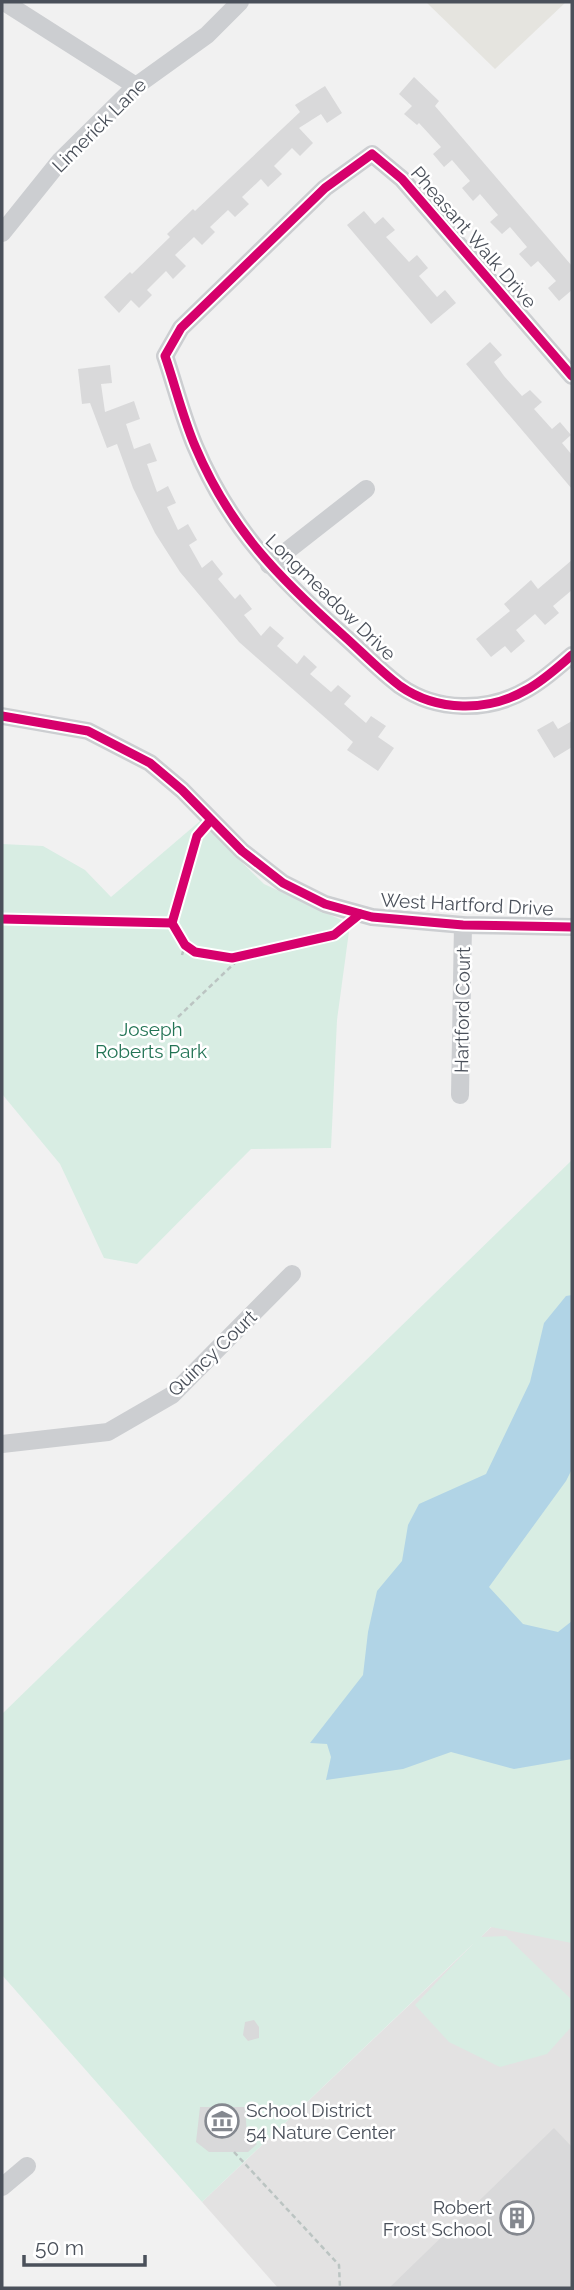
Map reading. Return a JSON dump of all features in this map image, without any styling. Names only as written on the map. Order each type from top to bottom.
[{"type":"street","points":[[4,2],[136,86]]},
{"type":"street","name":"Limerick Lane","points":[[2,233],[60,161],[136,86],[206,35],[240,2]]},
{"type":"street","name":"Pheasant Walk Drive","points":[[165,356],[181,328],[325,188],[372,154],[402,179],[572,376]]},
{"type":"street","name":"Longmeadow Drive","points":[[165,356],[195,446],[222,500],[250,543],[303,599],[395,681],[436,702],[464,706],[503,701],[528,690],[572,655]]},
{"type":"street","points":[[269,565],[366,489]]},
{"type":"street","name":"West Hartford Drive","points":[[2,716],[88,731],[150,763],[182,790],[242,851],[283,883],[325,904],[372,917],[463,925],[572,926]]},
{"type":"street","name":"Hartford Court","points":[[460,1095],[463,925]]},
{"type":"street","name":"Quincy Court","points":[[2,1444],[108,1432],[172,1395],[292,1274]]},
{"type":"street","points":[[2,2187],[27,2166]]},
{"type":"path","points":[[182,946],[195,952]]},
{"type":"path","points":[[222,957],[245,956]]},
{"type":"path","points":[[178,1017],[245,956]]},
{"type":"path","points":[[234,2152],[339,2265],[340,2288]]},
{"type":"shaded area","points":[[426,2],[566,2],[495,69]]},
{"type":"shaded area","points":[[547,1874],[572,1902],[572,2288],[278,2288],[202,2202]]},
{"type":"green space","name":"Joseph Roberts Park","points":[[200,821],[264,884],[350,924],[337,1020],[331,1148],[251,1149],[137,1264],[104,1258],[60,1164],[2,1094],[2,844],[43,846],[85,870],[111,897]]},
{"type":"green space","points":[[572,1160],[572,1943],[491,1927],[481,1937],[506,1936],[572,2000],[572,2026],[547,2054],[500,2067],[449,2042],[415,2005],[474,1943],[202,2202],[2,1975],[2,1714]]},
{"type":"water","points":[[572,1295],[572,1469],[489,1587],[523,1624],[558,1632],[572,1621],[572,1759],[514,1769],[451,1752],[403,1769],[326,1780],[331,1757],[327,1744],[310,1743],[363,1675],[368,1632],[377,1591],[402,1561],[408,1525],[419,1504],[486,1474],[530,1382],[544,1323],[566,1296]]},
{"type":"building","points":[[414,77],[439,101],[435,106],[572,266],[572,290],[559,301],[548,288],[556,281],[538,261],[531,267],[519,254],[527,247],[510,227],[502,234],[490,222],[498,215],[480,194],[473,201],[462,188],[470,181],[452,160],[444,167],[433,154],[441,147],[419,123],[417,125],[404,114],[412,106],[399,94]]},
{"type":"building","points":[[325,86],[342,113],[327,123],[321,114],[299,128],[313,143],[300,156],[292,148],[274,166],[282,174],[268,187],[261,179],[242,197],[249,204],[235,217],[228,210],[210,227],[215,232],[202,245],[194,237],[175,255],[186,266],[173,279],[166,271],[147,290],[152,295],[139,308],[131,300],[119,313],[104,297],[170,237],[167,234],[193,209],[195,211],[300,112],[295,105]]},
{"type":"building","points":[[364,211],[375,224],[383,217],[395,230],[386,237],[409,262],[417,255],[428,268],[419,276],[437,297],[445,290],[456,303],[431,324],[347,225]]},
{"type":"building","points":[[490,342],[502,355],[494,362],[504,376],[522,396],[530,390],[542,402],[534,409],[552,429],[560,422],[571,435],[562,443],[572,455],[572,489],[466,364]]},
{"type":"building","points":[[110,365],[112,383],[101,384],[105,412],[134,401],[140,419],[126,424],[134,449],[150,443],[157,461],[147,464],[157,492],[168,486],[176,503],[167,507],[178,530],[188,524],[197,540],[189,545],[202,568],[212,560],[223,574],[218,579],[235,599],[240,594],[252,609],[244,615],[261,636],[270,626],[284,638],[277,646],[297,664],[304,655],[317,667],[310,674],[331,692],[338,685],[351,696],[344,704],[366,723],[371,716],[386,726],[378,737],[394,748],[378,771],[347,750],[353,742],[239,642],[180,572],[155,533],[133,488],[117,444],[107,448],[90,403],[82,404],[78,369]]},
{"type":"building","points":[[572,560],[572,590],[553,606],[559,613],[545,625],[535,614],[516,630],[525,641],[511,653],[505,646],[491,657],[476,639],[510,611],[504,604],[531,580],[538,589]]},
{"type":"building","points":[[553,721],[558,729],[572,721],[572,747],[554,758],[537,730]]},
{"type":"building","points":[[254,2020],[259,2027],[259,2038],[248,2041],[243,2035],[245,2022]]},
{"type":"building","name":"School District 54 Nature Center","points":[[200,2107],[245,2107],[247,2135],[257,2144],[248,2152],[209,2152],[196,2142]]},
{"type":"building","name":"Robert Frost School","points":[[554,2128],[572,2147],[572,2288],[389,2288]]},
{"type":"cycle path","points":[[572,376],[402,179],[372,154],[325,188],[181,328],[165,356],[195,446],[209,476],[240,527],[298,594],[400,686],[430,701],[463,706],[479,705],[511,697],[526,690],[572,655]]},
{"type":"cycle path","points":[[2,716],[88,731],[150,763],[182,790],[242,851],[283,883],[325,904],[372,917],[463,925],[572,927]]},
{"type":"cycle path","points":[[211,820],[197,836],[172,923],[185,945],[195,952],[232,958],[334,935],[360,914]]},
{"type":"cycle path","points":[[2,919],[172,923]]},
{"type":"place","name":"School District 54 Nature Center","points":[[222,2121]]},
{"type":"place","name":"Robert Frost School","points":[[517,2218]]}]
